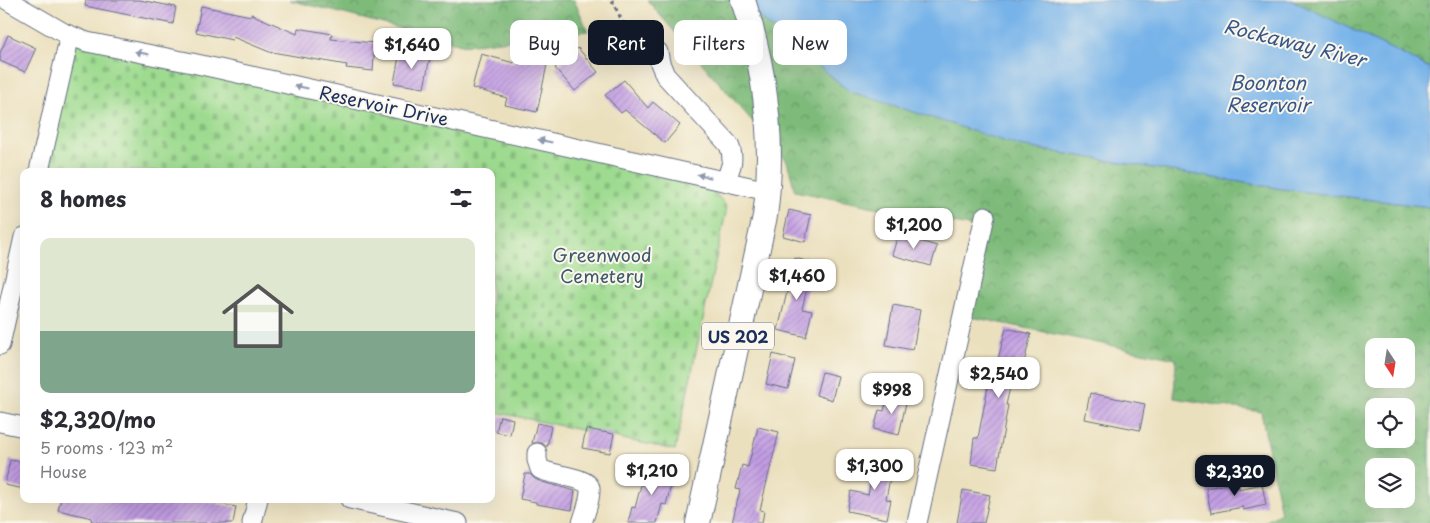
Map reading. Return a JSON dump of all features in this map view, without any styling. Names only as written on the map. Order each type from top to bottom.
[{"type":"main road","name":"US 202","points":[[698,523],[765,216],[768,191],[770,148],[768,106],[757,47],[743,0]]},
{"type":"street","name":"Reservoir Drive","points":[[7,0],[70,35],[87,42],[226,70],[768,191]]},
{"type":"street","points":[[40,168],[70,35]]},
{"type":"street","points":[[661,65],[665,75],[729,145],[733,155],[732,168],[725,182]]},
{"type":"street","points":[[917,523],[985,216]]},
{"type":"street","points":[[0,346],[20,255]]},
{"type":"street","points":[[0,422],[20,427]]},
{"type":"street","points":[[538,453],[537,460],[540,470],[577,479],[587,483],[589,486],[589,496],[582,523]]},
{"type":"street","points":[[252,523],[257,503]]},
{"type":"street","points":[[368,503],[458,523]]},
{"type":"path","points":[[612,0],[623,20]]},
{"type":"green space","points":[[290,0],[574,0],[588,31],[578,32],[578,20],[510,20],[510,40],[465,45]]},
{"type":"green space","points":[[647,0],[738,0],[776,20],[773,20],[773,65],[847,65],[847,57],[1019,146],[1283,189],[1430,207],[1430,523],[1263,523],[1281,513],[1261,412],[1174,398],[1176,359],[962,315],[979,228],[795,191],[787,161],[704,65],[763,65],[763,20],[674,20],[674,31]]},
{"type":"green space","points":[[1292,0],[1430,0],[1430,68]]},
{"type":"green space","name":"Greenwood Cemetery","points":[[66,38],[697,171],[727,207],[675,450],[495,412],[495,168],[35,168]]},
{"type":"water","name":"Boonton Reservoir","points":[[738,0],[1292,0],[1430,68],[1430,207],[1283,189],[1019,146],[849,91],[817,65],[847,65],[847,20],[773,20],[773,29]]},
{"type":"building","points":[[86,0],[140,0],[176,7],[173,24],[85,6]]},
{"type":"building","points":[[201,6],[251,16],[251,14],[297,34],[298,28],[332,34],[331,39],[375,43],[373,71],[346,68],[347,65],[272,53],[233,37],[232,40],[196,32]]},
{"type":"building","points":[[8,35],[36,48],[25,72],[0,61],[0,53]]},
{"type":"building","points":[[578,48],[588,60],[588,65],[592,65],[598,72],[575,91],[555,68],[558,65],[578,65]]},
{"type":"building","points":[[400,51],[430,57],[424,88],[394,83]]},
{"type":"building","points":[[481,54],[510,62],[510,65],[547,65],[537,112],[505,105],[507,98],[472,88]]},
{"type":"building","points":[[624,80],[648,108],[653,102],[680,125],[665,143],[625,110],[621,113],[605,95]]},
{"type":"building","points":[[789,210],[811,215],[805,242],[783,236]]},
{"type":"building","points":[[898,235],[937,246],[931,266],[892,255]]},
{"type":"building","points":[[795,258],[813,263],[802,309],[812,311],[806,337],[778,330]]},
{"type":"building","points":[[893,305],[920,310],[913,350],[886,345]]},
{"type":"building","points":[[1006,328],[1031,334],[1024,362],[1016,360],[1006,405],[1008,405],[997,468],[971,464],[974,438],[978,438],[992,366],[996,367]]},
{"type":"building","points":[[773,354],[795,360],[788,389],[766,384]]},
{"type":"building","points":[[822,372],[838,376],[832,400],[816,395]]},
{"type":"building","points":[[1090,393],[1145,404],[1140,430],[1085,419]]},
{"type":"building","points":[[888,394],[907,398],[899,435],[874,429],[879,410],[884,411]]},
{"type":"building","points":[[500,416],[513,419],[510,435],[496,432]]},
{"type":"building","points":[[537,423],[551,426],[547,447],[542,443],[532,443]]},
{"type":"building","points":[[758,427],[779,432],[760,510],[764,511],[762,523],[732,523],[740,490],[736,489],[742,465],[748,467]]},
{"type":"building","points":[[586,429],[614,434],[610,453],[582,448]]},
{"type":"building","points":[[876,454],[894,457],[886,499],[891,500],[887,519],[847,511],[851,491],[868,495]]},
{"type":"building","points":[[10,460],[20,461],[20,488],[5,485]]},
{"type":"building","points":[[646,466],[674,473],[666,505],[662,504],[657,523],[628,523],[632,507],[635,508]]},
{"type":"building","points":[[525,474],[530,474],[542,482],[575,491],[572,510],[536,504],[536,502],[520,499]]},
{"type":"building","points":[[1238,482],[1239,489],[1262,484],[1266,505],[1243,510],[1243,507],[1211,513],[1206,488]]},
{"type":"building","points":[[963,490],[990,495],[984,523],[957,523]]},
{"type":"building","points":[[60,503],[215,503],[236,507],[233,523],[104,523],[91,521],[92,518],[58,510]]},
{"type":"water label","name":"Rockaway River","points":[[1295,42]]}]
